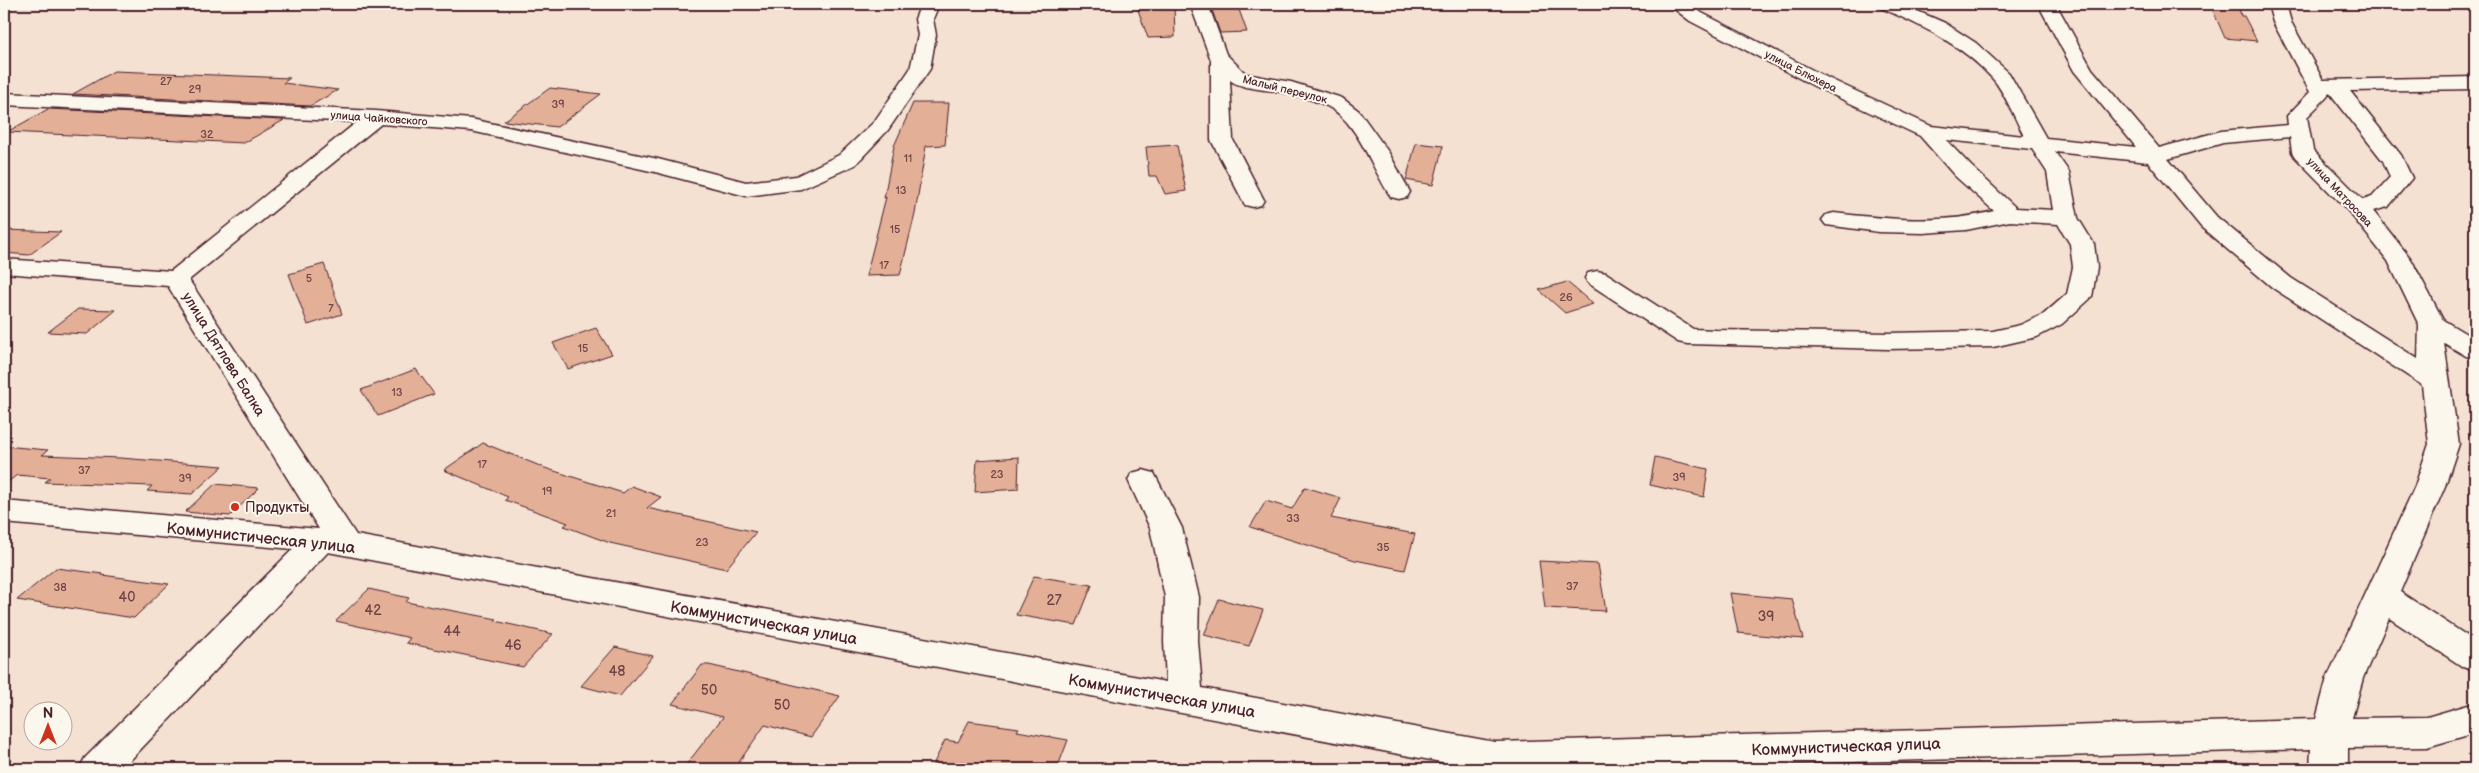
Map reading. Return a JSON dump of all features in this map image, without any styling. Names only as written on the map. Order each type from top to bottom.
[{"type":"street","name":"улица Чайковского","points":[[4,99],[376,117],[471,124],[658,166],[746,189],[801,182],[848,160],[881,126],[920,70],[927,35],[924,19],[930,4]]},
{"type":"street","name":"Малый переулок","points":[[1199,4],[1217,56],[1240,79],[1291,88],[1335,102],[1352,115],[1378,152],[1399,192]]},
{"type":"street","name":"улица Блюхера","points":[[1677,4],[1696,18],[1823,83],[1927,132]]},
{"type":"street","points":[[1597,278],[1688,336],[1888,341],[1993,339],[2028,331],[2053,319],[2079,297],[2085,267],[2082,244],[2066,218],[2058,172],[2039,144],[2002,77],[1969,48],[1939,27],[1887,4]]},
{"type":"street","points":[[2048,4],[2084,71],[2209,222],[2282,283],[2434,381]]},
{"type":"street","points":[[2277,4],[2282,22],[2326,86],[2393,160],[2401,178],[2380,202],[2358,208]]},
{"type":"street","points":[[1220,58],[1222,140],[1253,200]]},
{"type":"street","points":[[2326,86],[2475,83]]},
{"type":"street","name":"улица Матросова","points":[[2326,86],[2297,116],[2303,152],[2358,208],[2399,259],[2432,325]]},
{"type":"street","name":"улица Дятлова Балка","points":[[333,542],[176,279],[376,117]]},
{"type":"street","points":[[1927,132],[2156,156],[2221,137],[2299,130]]},
{"type":"street","points":[[1927,132],[1963,170],[2010,214]]},
{"type":"street","points":[[1834,220],[1902,228],[1980,223],[2010,214],[2066,218]]},
{"type":"street","points":[[4,266],[176,279]]},
{"type":"street","points":[[2329,769],[2330,733],[2345,678],[2430,486],[2444,444],[2430,348],[2432,325],[2475,350]]},
{"type":"street","points":[[1143,480],[1166,528],[1182,597],[1181,641],[1185,700]]},
{"type":"street","name":"Коммунистическая улица","points":[[4,512],[333,542],[1185,700],[1493,763],[1702,760],[2330,733],[2427,732],[2475,718]]},
{"type":"street","points":[[98,769],[333,542]]},
{"type":"street","points":[[2381,596],[2475,658]]},
{"type":"building","points":[[1174,4],[1175,37],[1148,38],[1137,7]]},
{"type":"building","points":[[1210,4],[1237,4],[1247,32],[1220,33]]},
{"type":"building","points":[[2210,4],[2238,4],[2241,16],[2244,16],[2257,41],[2225,38]]},
{"type":"building","points":[[114,71],[290,78],[283,83],[338,90],[310,106],[73,94]]},
{"type":"building","points":[[550,88],[601,94],[557,127],[504,121]]},
{"type":"building","points":[[913,103],[949,103],[945,145],[926,146],[915,214],[900,275],[866,276],[886,197],[884,198],[894,146]]},
{"type":"building","points":[[48,109],[284,120],[244,143],[7,132]]},
{"type":"building","points":[[1416,143],[1443,146],[1433,185],[1406,180]]},
{"type":"building","points":[[1177,145],[1186,191],[1165,194],[1157,176],[1149,176],[1146,147]]},
{"type":"building","points":[[4,230],[61,232],[29,255],[4,253]]},
{"type":"building","points":[[324,264],[342,314],[308,325],[289,274]]},
{"type":"building","points":[[1567,282],[1593,304],[1565,313],[1539,290]]},
{"type":"building","points":[[78,309],[116,310],[87,334],[48,332]]},
{"type":"building","points":[[596,328],[612,354],[568,369],[553,343]]},
{"type":"building","points":[[416,369],[434,394],[378,416],[361,390]]},
{"type":"building","points":[[483,443],[545,468],[623,493],[632,486],[661,497],[647,508],[756,532],[726,569],[610,543],[564,526],[568,523],[505,500],[508,497],[444,470]]},
{"type":"building","points":[[4,446],[48,450],[42,455],[120,458],[223,466],[192,494],[147,491],[152,486],[45,482],[50,478],[17,475],[4,485]]},
{"type":"building","points":[[1019,457],[1018,489],[975,492],[977,460]]},
{"type":"building","points":[[1655,457],[1708,469],[1704,497],[1650,485]]},
{"type":"building","points":[[215,484],[259,488],[230,516],[185,512]]},
{"type":"building","points":[[1305,487],[1341,498],[1331,518],[1415,534],[1405,570],[1355,560],[1250,527],[1266,501],[1292,509]]},
{"type":"building","points":[[1539,561],[1598,564],[1606,611],[1545,608]]},
{"type":"building","points":[[56,568],[169,584],[134,618],[17,600]]},
{"type":"building","points":[[1034,576],[1092,585],[1076,625],[1016,615]]},
{"type":"building","points":[[369,589],[409,598],[406,602],[497,619],[495,621],[553,634],[523,667],[406,643],[410,638],[336,621]]},
{"type":"building","points":[[1730,593],[1792,599],[1803,639],[1738,633]]},
{"type":"building","points":[[1219,599],[1263,610],[1249,646],[1204,635]]},
{"type":"building","points":[[615,647],[653,656],[620,696],[581,686]]},
{"type":"building","points":[[702,665],[709,665],[840,696],[811,737],[765,725],[734,769],[683,769],[723,717],[672,704]]},
{"type":"building","points":[[969,721],[1019,728],[1017,731],[1068,740],[1057,769],[931,769],[945,740],[958,742]]},
{"type":"place","name":"Продукты","points":[[235,507]]}]
